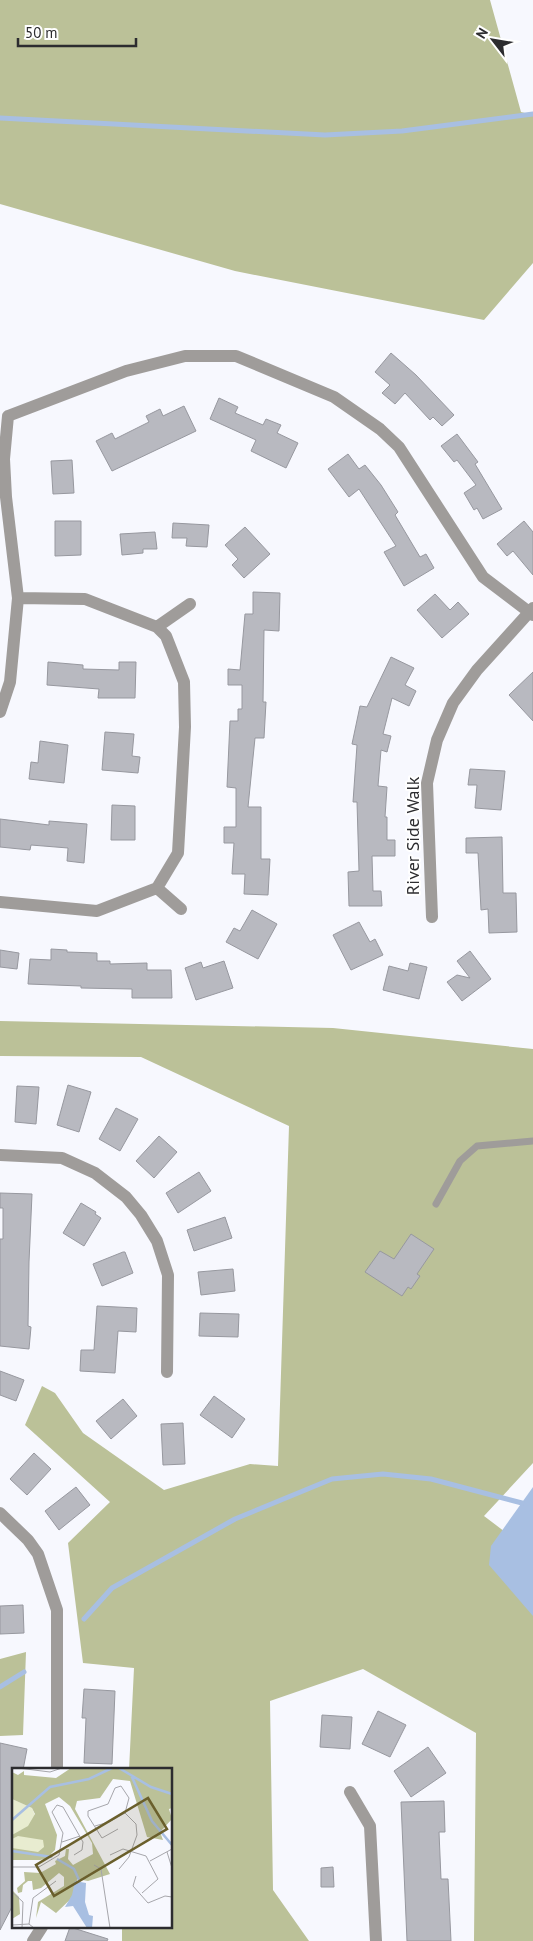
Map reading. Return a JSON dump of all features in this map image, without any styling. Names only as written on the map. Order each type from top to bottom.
[{"type":"street","points":[[0,712],[10,682],[18,598],[6,497],[4,414],[126,371],[185,356],[236,356],[334,397],[380,429],[399,447],[483,577],[532,612]]},
{"type":"street","points":[[0,902],[97,911],[157,888],[178,853],[185,728],[184,682],[166,636],[157,626],[85,599],[18,598]]},
{"type":"street","points":[[157,626],[190,604]]},
{"type":"street","name":"River Side Walk","points":[[432,917],[428,783],[437,740],[453,703],[477,670],[532,612]]},
{"type":"street","points":[[157,888],[181,909]]},
{"type":"street","points":[[0,1155],[62,1158],[95,1173],[126,1197],[141,1215],[158,1241],[168,1275],[167,1372]]},
{"type":"street","points":[[0,1513],[28,1540],[38,1554],[57,1610],[56,1768]]},
{"type":"street","points":[[350,1792],[370,1826],[376,1941]]},
{"type":"street","points":[[34,1941],[41,1928]]},
{"type":"lane","points":[[436,1204],[460,1161],[478,1146],[533,1141]]},
{"type":"green space","points":[[0,0],[490,0],[521,112],[533,115],[533,263],[484,320],[235,271],[0,204]]},
{"type":"green space","points":[[0,1021],[333,1028],[533,1049],[533,1463],[484,1516],[533,1553],[533,1941],[474,1941],[476,1733],[363,1669],[270,1701],[273,1890],[309,1941],[122,1941],[122,1928],[172,1928],[172,1768],[129,1768],[134,1668],[83,1663],[68,1543],[110,1502],[25,1425],[42,1386],[55,1393],[83,1433],[164,1490],[250,1464],[278,1466],[289,1126],[141,1057],[0,1056]]},
{"type":"green space","points":[[26,1652],[23,1735],[0,1736],[0,1659]]},
{"type":"water","points":[[533,1487],[533,1616],[489,1565],[491,1546]]},
{"type":"building","points":[[391,353],[416,375],[454,415],[442,426],[433,417],[430,420],[405,393],[395,404],[382,393],[390,385],[375,372]]},
{"type":"building","points":[[219,398],[238,407],[235,413],[263,425],[266,419],[281,425],[277,433],[298,443],[286,468],[251,451],[256,440],[210,419]]},
{"type":"building","points":[[184,406],[196,431],[112,471],[96,441],[112,433],[115,439],[149,422],[146,416],[160,409],[163,416]]},
{"type":"building","points":[[457,434],[478,462],[475,464],[502,509],[483,519],[477,508],[474,510],[464,493],[476,485],[457,460],[454,462],[441,446]]},
{"type":"building","points":[[348,454],[359,469],[365,465],[381,485],[398,512],[395,515],[420,557],[426,554],[434,568],[404,586],[384,552],[396,546],[359,489],[349,497],[328,469]]},
{"type":"building","points":[[72,460],[74,493],[53,494],[51,461]]},
{"type":"building","points":[[55,521],[81,521],[81,555],[55,556]]},
{"type":"building","points":[[524,521],[533,532],[533,575],[513,551],[507,556],[497,544]]},
{"type":"building","points":[[173,523],[209,525],[207,547],[186,546],[187,538],[172,538]]},
{"type":"building","points":[[245,527],[270,554],[244,578],[232,565],[238,559],[225,545]]},
{"type":"building","points":[[155,532],[157,549],[143,549],[143,553],[122,555],[120,534]]},
{"type":"building","points":[[253,592],[280,593],[279,631],[264,630],[263,702],[266,702],[264,738],[255,738],[248,807],[261,807],[261,859],[270,859],[268,895],[244,894],[245,874],[232,874],[234,843],[224,843],[224,827],[236,827],[236,788],[227,787],[230,721],[238,721],[238,709],[242,709],[242,685],[228,685],[228,669],[240,670],[245,614],[253,614]]},
{"type":"building","points":[[435,594],[450,610],[458,602],[469,614],[442,638],[417,610]]},
{"type":"building","points":[[391,657],[414,668],[405,685],[416,691],[409,706],[392,698],[383,734],[391,736],[387,752],[381,750],[378,786],[387,787],[385,817],[387,817],[387,840],[395,840],[395,856],[372,856],[373,891],[381,891],[382,906],[349,906],[348,872],[359,871],[357,802],[353,802],[357,745],[352,744],[360,706],[367,707]]},
{"type":"building","points":[[48,662],[83,665],[83,669],[119,670],[119,662],[136,662],[135,698],[98,698],[99,689],[47,685]]},
{"type":"building","points":[[533,672],[533,721],[509,695]]},
{"type":"building","points":[[105,732],[134,734],[132,756],[140,757],[138,773],[102,770]]},
{"type":"building","points":[[40,741],[68,745],[64,783],[29,779],[31,762],[38,763]]},
{"type":"building","points":[[470,769],[505,771],[501,810],[475,808],[477,785],[468,785]]},
{"type":"building","points":[[112,805],[135,806],[135,840],[111,840]]},
{"type":"building","points":[[0,819],[49,825],[49,821],[87,824],[84,863],[67,861],[68,848],[31,845],[30,850],[0,847]]},
{"type":"building","points":[[502,837],[503,893],[516,893],[517,932],[489,933],[488,909],[481,910],[478,853],[466,853],[466,838]]},
{"type":"building","points":[[252,910],[277,924],[258,959],[226,942],[234,928],[240,931]]},
{"type":"building","points":[[359,922],[370,942],[375,939],[383,955],[351,970],[333,935]]},
{"type":"building","points":[[51,949],[67,950],[67,952],[97,953],[97,961],[110,961],[110,964],[147,963],[147,970],[171,970],[172,998],[132,998],[132,989],[28,984],[30,959],[51,960]]},
{"type":"building","points":[[0,950],[19,953],[17,969],[0,967]]},
{"type":"building","points":[[470,951],[491,979],[462,1001],[447,982],[457,975],[470,978],[457,961]]},
{"type":"building","points":[[224,961],[233,988],[196,1000],[185,968],[201,962],[203,968]]},
{"type":"building","points":[[410,963],[427,967],[419,999],[383,990],[389,966],[408,971]]},
{"type":"building","points":[[68,1085],[91,1092],[79,1132],[57,1125]]},
{"type":"building","points":[[17,1086],[39,1087],[36,1124],[15,1122]]},
{"type":"building","points":[[116,1108],[138,1119],[120,1151],[99,1139]]},
{"type":"building","points":[[159,1136],[177,1152],[154,1178],[136,1161]]},
{"type":"building","points":[[199,1172],[211,1191],[178,1213],[166,1193]]},
{"type":"building","points":[[0,1193],[32,1194],[29,1262],[28,1326],[31,1327],[29,1349],[0,1346],[0,1239],[3,1239],[3,1208],[0,1208]]},
{"type":"building","points":[[81,1203],[96,1212],[95,1214],[101,1218],[84,1246],[63,1233]]},
{"type":"building","points":[[225,1217],[232,1238],[194,1251],[187,1230]]},
{"type":"building","points":[[411,1234],[434,1249],[417,1274],[420,1276],[411,1289],[408,1287],[402,1296],[365,1272],[380,1251],[394,1259]]},
{"type":"building","points":[[125,1252],[133,1273],[102,1286],[93,1264]]},
{"type":"building","points":[[233,1269],[235,1291],[201,1295],[198,1272]]},
{"type":"building","points":[[97,1306],[137,1308],[136,1332],[118,1331],[115,1373],[80,1371],[81,1350],[94,1350]]},
{"type":"building","points":[[200,1313],[239,1314],[238,1337],[199,1336]]},
{"type":"building","points":[[0,1371],[24,1380],[16,1401],[0,1395]]},
{"type":"building","points":[[214,1396],[245,1419],[232,1438],[200,1415]]},
{"type":"building","points":[[123,1399],[137,1416],[111,1439],[96,1421]]},
{"type":"building","points":[[183,1423],[185,1464],[163,1465],[161,1424]]},
{"type":"building","points":[[34,1453],[51,1469],[27,1495],[10,1479]]},
{"type":"building","points":[[76,1487],[90,1505],[59,1530],[45,1511]]},
{"type":"building","points":[[23,1605],[24,1633],[0,1634],[0,1606]]},
{"type":"building","points":[[84,1689],[115,1691],[112,1764],[84,1763],[86,1718],[82,1718]]},
{"type":"building","points":[[378,1711],[406,1725],[390,1757],[362,1744]]},
{"type":"building","points":[[322,1715],[352,1717],[350,1749],[320,1747]]},
{"type":"building","points":[[0,1743],[27,1749],[23,1768],[12,1768],[12,1907],[0,1930]]},
{"type":"building","points":[[428,1747],[446,1773],[411,1797],[394,1771]]},
{"type":"building","points":[[444,1801],[445,1832],[439,1832],[441,1879],[448,1879],[451,1941],[407,1941],[401,1802]]},
{"type":"building","points":[[333,1867],[334,1887],[321,1887],[321,1868]]},
{"type":"building","points":[[70,1928],[108,1939],[107,1941],[65,1941]]},
{"type":"waterway","points":[[0,118],[325,135],[402,131],[533,114]]},
{"type":"waterway","points":[[84,1619],[112,1588],[235,1519],[332,1479],[383,1474],[431,1479],[522,1503]]},
{"type":"waterway","points":[[0,1687],[24,1672]]}]
